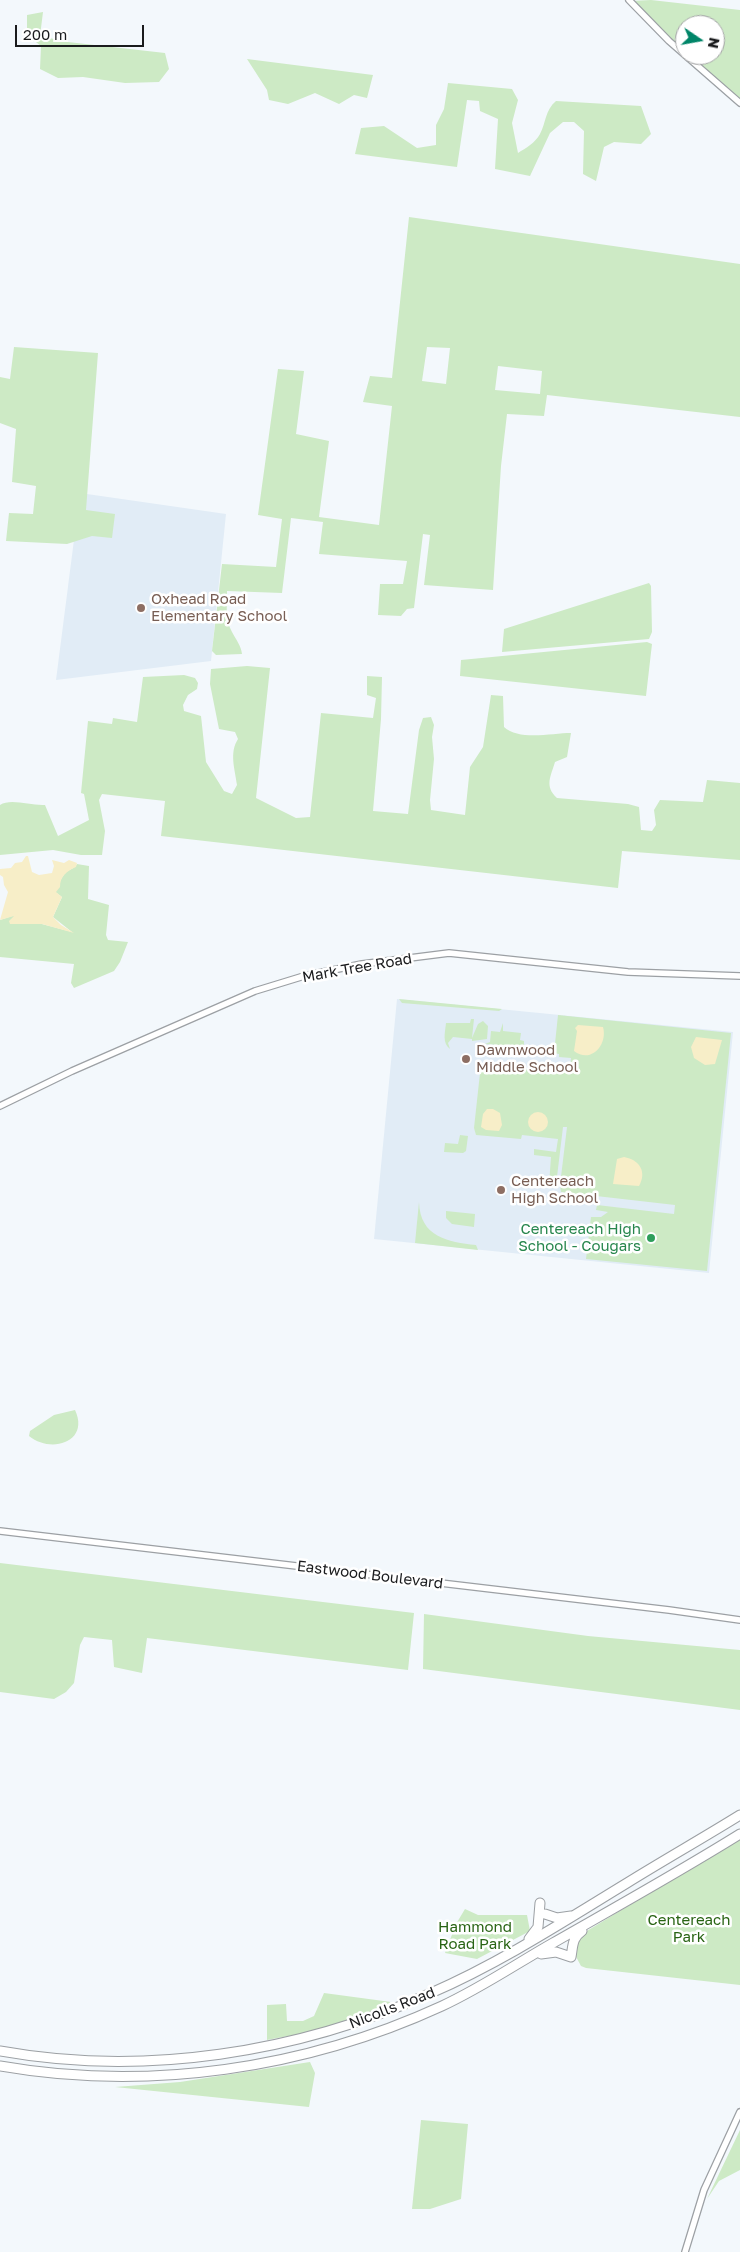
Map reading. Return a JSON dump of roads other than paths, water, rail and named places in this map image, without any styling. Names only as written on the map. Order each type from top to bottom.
[{"type":"highway","name":"Nicolls Road","points":[[0,2051],[75,2059],[132,2061],[211,2056],[258,2048],[323,2033],[363,2021],[431,1993],[516,1950],[740,1815]]},
{"type":"highway","name":"Nicolls Road","points":[[0,2066],[57,2073],[128,2076],[208,2071],[262,2063],[333,2046],[416,2017],[498,1977],[740,1834]]},
{"type":"highway","points":[[516,1950],[538,1927],[540,1903]]},
{"type":"highway","points":[[545,1914],[557,1918],[576,1915]]},
{"type":"highway","points":[[530,1958],[551,1952],[571,1957],[575,1938],[596,1919]]},
{"type":"street","points":[[629,0],[669,41],[740,103]]},
{"type":"street","name":"Mark Tree Road","points":[[0,1106],[72,1071],[255,991],[304,976],[362,964],[450,953],[628,972],[740,976]]},
{"type":"street","name":"Eastwood Boulevard","points":[[0,1531],[740,1620]]},
{"type":"street","points":[[685,2252],[704,2190],[740,2112]]},
{"type":"place","name":"Oxhead Road Elementary School","points":[[141,608]]},
{"type":"place","name":"Dawnwood Middle School","points":[[466,1059]]},
{"type":"place","name":"Centereach High School","points":[[501,1190]]},
{"type":"place","name":"Centereach High School - Cougars","points":[[651,1238]]},
{"type":"park label","name":"Centereach Park","points":[[689,1928]]},
{"type":"park label","name":"Hammond Road Park","points":[[475,1936]]}]
